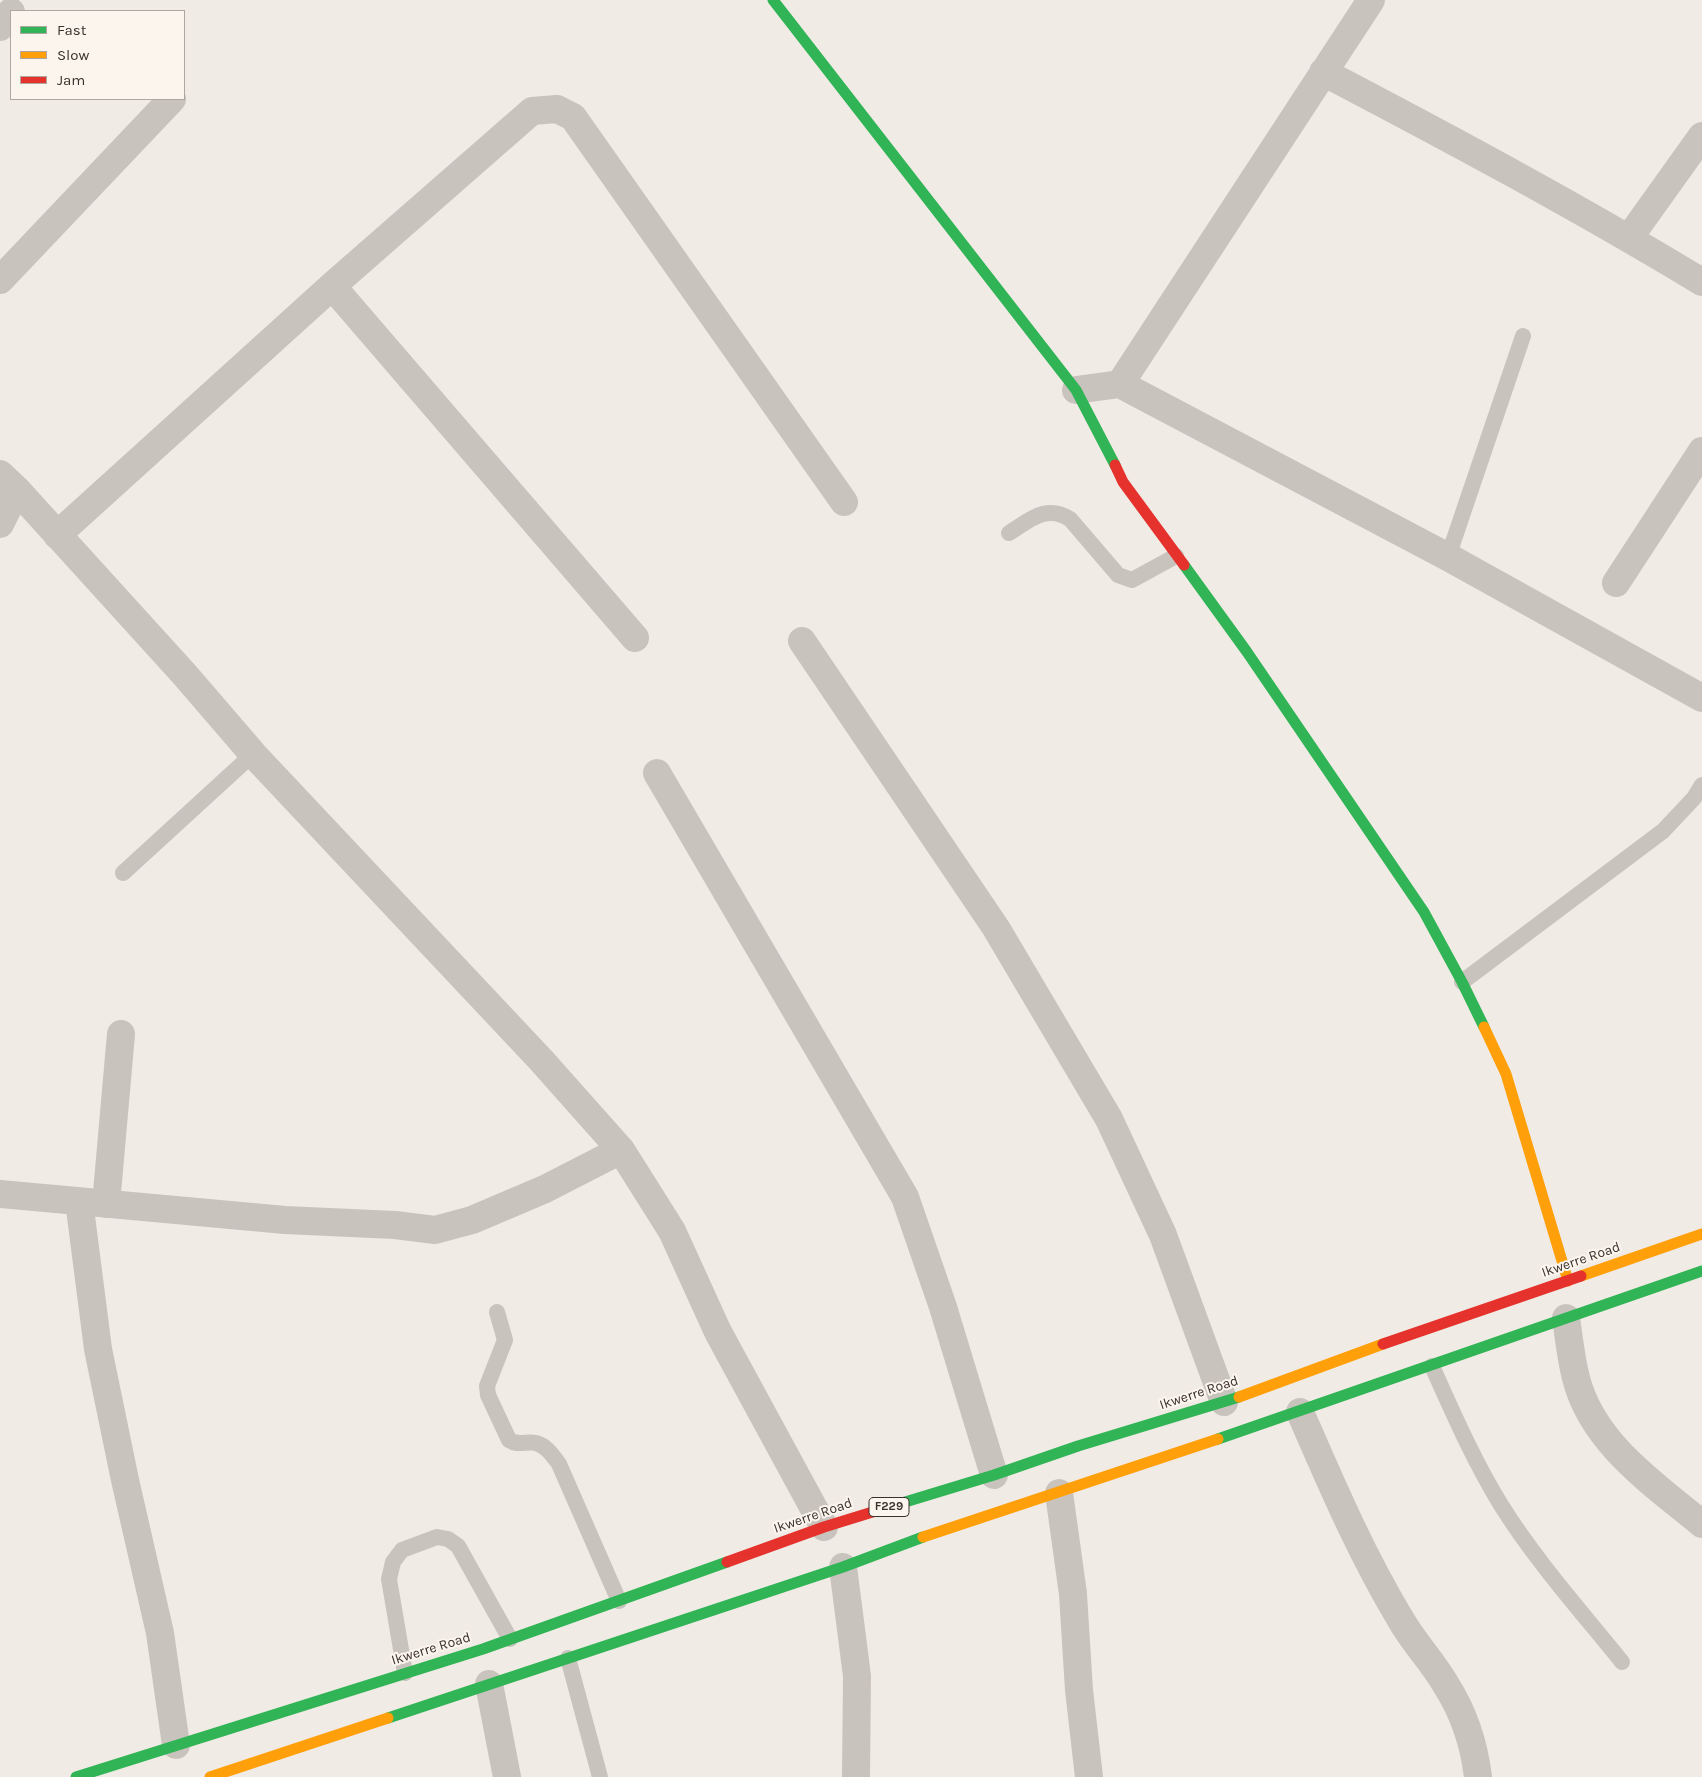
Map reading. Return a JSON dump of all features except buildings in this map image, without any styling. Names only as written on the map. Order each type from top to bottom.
[{"type":"main road","points":[[773,0],[1076,390],[1123,482],[1246,652],[1424,912],[1462,982],[1506,1074],[1568,1281]]},
{"type":"main road","name":"Ikwerre Road","points":[[76,1777],[510,1639],[604,1612],[619,1601],[824,1528],[994,1475],[1078,1446],[1224,1402],[1382,1344],[1702,1234]]},
{"type":"main road","points":[[210,1777],[568,1658],[616,1637],[843,1567],[891,1548],[1300,1412],[1702,1271]]},
{"type":"street","points":[[1120,384],[1371,0]]},
{"type":"street","points":[[0,28],[10,15]]},
{"type":"street","points":[[1323,72],[1487,158],[1629,238],[1702,282]]},
{"type":"street","points":[[0,280],[171,100]]},
{"type":"street","points":[[57,534],[332,286],[532,111],[557,108],[573,117],[844,502]]},
{"type":"street","points":[[1629,238],[1702,136]]},
{"type":"street","points":[[332,286],[635,638]]},
{"type":"street","points":[[1076,390],[1120,384],[1448,557],[1702,698]]},
{"type":"street","points":[[1616,583],[1702,451]]},
{"type":"street","points":[[8,482],[185,675],[253,754],[534,1053],[621,1150],[672,1231],[718,1332],[824,1528]]},
{"type":"street","points":[[0,524],[8,482]]},
{"type":"street","points":[[802,641],[996,928],[1109,1119],[1163,1235],[1224,1402]]},
{"type":"street","points":[[657,773],[905,1197],[943,1307],[994,1475]]},
{"type":"street","points":[[121,1034],[92,1202],[98,1349],[125,1480],[160,1633],[176,1745]]},
{"type":"street","points":[[0,1194],[285,1220],[396,1225],[435,1230],[472,1220],[536,1193],[621,1150]]},
{"type":"street","points":[[1566,1318],[1576,1379],[1587,1409],[1608,1441],[1642,1475],[1702,1524]]},
{"type":"street","points":[[1300,1412],[1359,1544],[1401,1621],[1446,1685],[1463,1716],[1476,1755],[1478,1777]]},
{"type":"street","points":[[1059,1493],[1073,1594],[1078,1690],[1089,1777]]},
{"type":"street","points":[[843,1567],[857,1676],[856,1777]]},
{"type":"street","points":[[489,1684],[507,1777]]},
{"type":"lane","points":[[1448,557],[1523,336]]},
{"type":"lane","points":[[1009,533],[1042,513],[1060,513],[1070,518],[1118,575],[1132,580],[1176,556]]},
{"type":"lane","points":[[123,873],[253,754]]},
{"type":"lane","points":[[1462,982],[1663,831],[1694,798],[1702,785]]},
{"type":"lane","points":[[497,1312],[505,1340],[487,1386],[488,1395],[509,1440],[515,1443],[535,1443],[544,1447],[559,1464],[619,1601]]},
{"type":"lane","points":[[1432,1366],[1469,1447],[1501,1506],[1537,1556],[1622,1662]]},
{"type":"lane","points":[[405,1673],[389,1579],[393,1562],[402,1550],[437,1537],[448,1539],[458,1546],[510,1639]]},
{"type":"lane","points":[[568,1658],[600,1777]]},
{"type":"traffic: fast","points":[[773,0],[1076,390],[1115,465]]},
{"type":"traffic: fast","points":[[1184,565],[1247,652],[1424,912],[1484,1027]]},
{"type":"traffic: fast","points":[[1218,1439],[1702,1271]]},
{"type":"traffic: fast","points":[[892,1506],[994,1475],[1078,1446],[1239,1397]]},
{"type":"traffic: fast","points":[[388,1718],[843,1567],[923,1537]]},
{"type":"traffic: fast","points":[[76,1777],[483,1649],[727,1562]]},
{"type":"traffic: slow","points":[[1484,1027],[1506,1074],[1568,1281]]},
{"type":"traffic: slow","points":[[1581,1276],[1702,1234]]},
{"type":"traffic: slow","points":[[1239,1397],[1383,1344]]},
{"type":"traffic: slow","points":[[923,1537],[1218,1439]]},
{"type":"traffic: slow","points":[[210,1777],[388,1718]]},
{"type":"traffic: jam","points":[[1115,465],[1123,482],[1184,565]]},
{"type":"traffic: jam","points":[[1383,1344],[1581,1276]]},
{"type":"traffic: jam","points":[[727,1562],[824,1527],[892,1506]]}]
